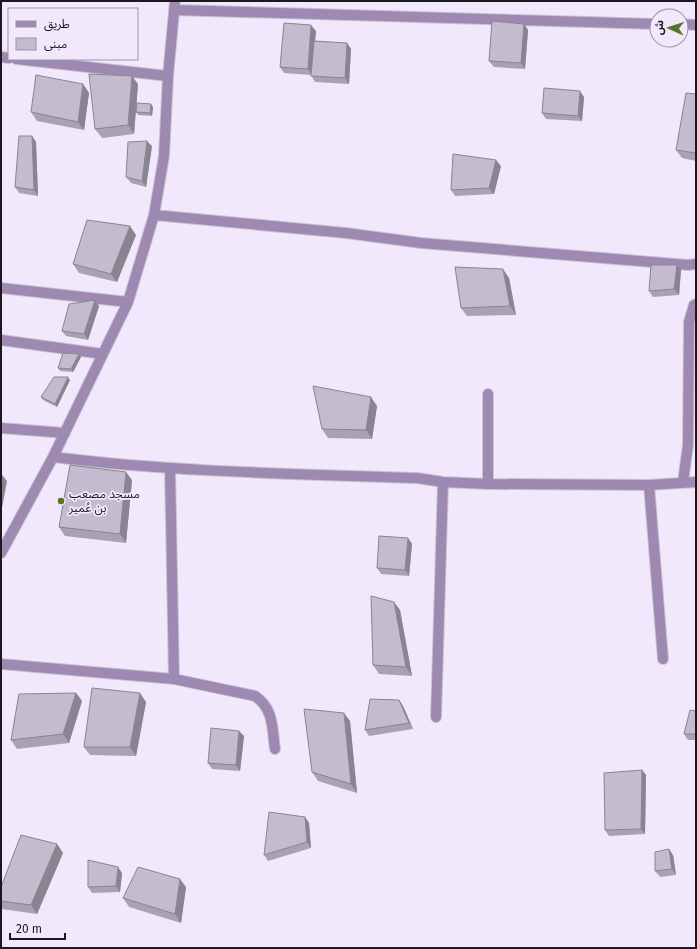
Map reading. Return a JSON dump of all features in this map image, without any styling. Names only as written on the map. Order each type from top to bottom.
[{"type":"street","points":[[1,553],[53,457],[128,302],[154,215],[164,156],[168,76],[174,6],[649,24]]},
{"type":"street","points":[[25,60],[168,76]]},
{"type":"street","points":[[154,215],[330,232],[421,243],[688,265],[696,264]]},
{"type":"street","points":[[1,288],[128,302]]},
{"type":"street","points":[[683,482],[688,444],[689,322],[694,305],[696,304]]},
{"type":"street","points":[[1,340],[103,354]]},
{"type":"street","points":[[488,394],[488,484]]},
{"type":"street","points":[[1,428],[64,433]]},
{"type":"street","points":[[53,457],[105,464],[417,478],[443,482],[488,484],[649,485],[696,482]]},
{"type":"street","points":[[170,468],[174,679]]},
{"type":"street","points":[[436,717],[443,482]]},
{"type":"street","points":[[649,485],[663,659]]},
{"type":"street","points":[[1,664],[174,679],[255,696],[264,702],[269,710],[274,750]]},
{"type":"building","points":[[492,21],[524,24],[521,63],[489,61]]},
{"type":"building","points":[[284,23],[311,25],[308,69],[280,67]]},
{"type":"building","points":[[314,41],[347,43],[345,78],[311,76]]},
{"type":"building","points":[[89,74],[132,76],[128,125],[95,129]]},
{"type":"building","points":[[36,75],[83,84],[78,122],[31,112]]},
{"type":"building","points":[[544,88],[580,91],[578,116],[542,113]]},
{"type":"building","points":[[686,93],[696,94],[696,153],[676,150]]},
{"type":"building","points":[[137,103],[151,104],[150,113],[136,112]]},
{"type":"building","points":[[19,136],[32,136],[34,190],[15,187]]},
{"type":"building","points":[[147,141],[142,181],[126,177],[128,142]]},
{"type":"building","points":[[453,154],[496,160],[489,188],[451,190]]},
{"type":"building","points":[[87,220],[130,226],[111,274],[73,264]]},
{"type":"building","points":[[651,265],[677,265],[674,289],[649,291]]},
{"type":"building","points":[[455,267],[503,269],[510,306],[461,308]]},
{"type":"building","points":[[95,300],[84,334],[62,331],[69,304]]},
{"type":"building","points":[[63,353],[79,354],[71,369],[58,368]]},
{"type":"building","points":[[54,377],[68,377],[55,404],[41,397]]},
{"type":"building","points":[[313,386],[371,397],[366,430],[322,429]]},
{"type":"building","points":[[70,465],[126,472],[120,534],[59,527]]},
{"type":"building","points":[[379,536],[408,538],[405,570],[377,568]]},
{"type":"building","points":[[371,596],[394,602],[406,667],[373,665]]},
{"type":"building","points":[[92,688],[140,693],[130,747],[84,747]]},
{"type":"building","points":[[76,693],[63,734],[11,740],[19,694]]},
{"type":"building","points":[[370,699],[399,700],[409,723],[365,730]]},
{"type":"building","points":[[304,709],[344,713],[351,784],[312,772]]},
{"type":"building","points":[[690,710],[696,711],[696,734],[684,734]]},
{"type":"building","points":[[211,728],[239,731],[236,765],[208,763]]},
{"type":"building","points":[[642,770],[641,829],[605,830],[604,773]]},
{"type":"building","points":[[269,812],[305,817],[307,842],[264,855]]},
{"type":"building","points":[[21,835],[57,844],[31,905],[1,901],[1,887]]},
{"type":"building","points":[[669,849],[672,869],[655,871],[655,852]]},
{"type":"building","points":[[88,860],[118,867],[116,886],[88,887]]},
{"type":"building","points":[[138,867],[180,879],[175,914],[123,898]]},
{"type":"place","name":"مسجد مصعب بن عُمير","points":[[61,501]]}]
